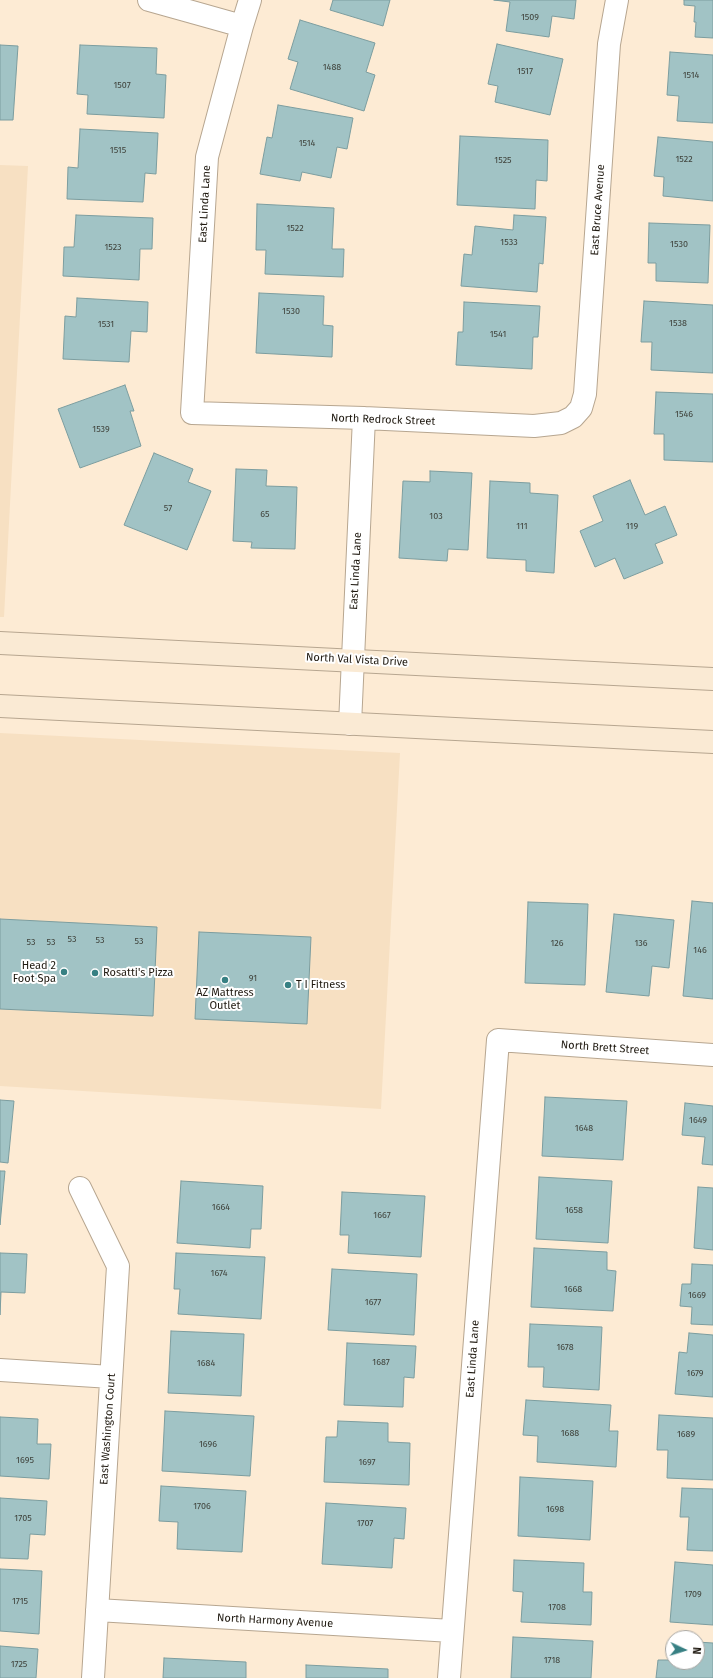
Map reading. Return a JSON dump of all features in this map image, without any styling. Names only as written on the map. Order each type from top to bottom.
[{"type":"main road","name":"North Val Vista Drive","points":[[0,643],[713,679]]},
{"type":"main road","points":[[0,706],[713,742]]},
{"type":"street","points":[[149,0],[242,26]]},
{"type":"street","name":"East Linda Lane","points":[[192,413],[208,157],[250,0]]},
{"type":"street","name":"East Bruce Avenue","points":[[573,417],[581,408],[587,380],[609,44],[618,0]]},
{"type":"street","name":"North Redrock Street","points":[[192,413],[364,418],[534,426],[561,423],[573,417]]},
{"type":"street","name":"East Linda Lane","points":[[350,724],[364,418]]},
{"type":"street","name":"East Linda Lane","points":[[449,1678],[498,1040]]},
{"type":"street","name":"North Brett Street","points":[[498,1040],[713,1055]]},
{"type":"street","name":"East Washington Court","points":[[80,1188],[118,1266],[93,1678]]},
{"type":"street","points":[[0,1370],[111,1377]]},
{"type":"street","name":"North Harmony Avenue","points":[[97,1610],[452,1631]]},
{"type":"shaded area","points":[[0,165],[28,166],[4,617],[0,617]]},
{"type":"shaded area","points":[[0,733],[400,753],[381,1109],[0,1086]]},
{"type":"building","points":[[333,0],[390,0],[383,26],[330,10]]},
{"type":"building","points":[[494,0],[576,0],[574,19],[552,16],[549,37],[506,31],[510,2]]},
{"type":"building","points":[[684,0],[713,0],[713,38],[695,37],[695,6],[684,5]]},
{"type":"building","points":[[300,20],[375,43],[366,72],[375,75],[364,111],[290,89],[298,62],[288,59]]},
{"type":"building","points":[[497,44],[563,59],[550,115],[495,102],[498,86],[488,84]]},
{"type":"building","points":[[0,45],[18,46],[13,120],[0,120]]},
{"type":"building","points":[[80,45],[157,48],[156,74],[166,75],[164,118],[87,114],[88,95],[77,94]]},
{"type":"building","points":[[670,52],[713,55],[713,123],[677,121],[679,96],[667,95]]},
{"type":"building","points":[[278,105],[353,118],[347,149],[337,147],[331,178],[302,172],[300,181],[260,174],[267,137],[272,138]]},
{"type":"building","points":[[80,129],[158,133],[156,174],[145,173],[143,202],[67,199],[68,167],[78,168]]},
{"type":"building","points":[[460,136],[548,140],[547,181],[536,180],[535,209],[457,205]]},
{"type":"building","points":[[658,137],[713,142],[713,201],[663,196],[664,177],[654,176]]},
{"type":"building","points":[[257,204],[334,208],[332,249],[344,249],[343,277],[265,274],[266,250],[256,250]]},
{"type":"building","points":[[76,215],[153,218],[152,249],[140,249],[139,280],[63,276],[64,247],[74,247]]},
{"type":"building","points":[[514,215],[546,217],[543,264],[539,263],[537,292],[461,286],[464,254],[472,255],[475,226],[513,230]]},
{"type":"building","points":[[649,223],[710,225],[708,283],[656,281],[656,263],[648,263]]},
{"type":"building","points":[[259,293],[324,296],[323,325],[333,326],[332,357],[256,353]]},
{"type":"building","points":[[77,298],[148,302],[147,332],[131,331],[129,362],[63,359],[65,316],[76,317]]},
{"type":"building","points":[[644,301],[713,305],[713,373],[651,370],[652,342],[641,342]]},
{"type":"building","points":[[464,302],[540,306],[538,337],[533,337],[532,369],[456,365],[458,332],[463,332]]},
{"type":"building","points":[[125,385],[134,411],[130,411],[141,446],[80,468],[58,409]]},
{"type":"building","points":[[656,392],[713,394],[713,462],[664,460],[664,434],[654,434]]},
{"type":"building","points":[[154,453],[193,469],[188,482],[211,491],[187,550],[124,525]]},
{"type":"building","points":[[236,469],[267,470],[266,486],[297,487],[295,549],[251,548],[252,542],[233,541]]},
{"type":"building","points":[[430,471],[472,473],[468,550],[448,549],[447,561],[399,558],[403,481],[430,482]]},
{"type":"building","points":[[630,480],[645,515],[665,506],[677,535],[655,544],[663,563],[624,579],[615,558],[595,567],[580,531],[603,521],[593,496]]},
{"type":"building","points":[[490,481],[530,483],[530,493],[558,495],[554,573],[526,571],[526,560],[487,558]]},
{"type":"building","points":[[692,901],[713,903],[713,999],[683,996]]},
{"type":"building","points":[[528,902],[588,904],[585,985],[525,983]]},
{"type":"building","points":[[614,914],[674,920],[669,968],[652,966],[649,996],[606,992]]},
{"type":"building","points":[[0,919],[157,927],[153,1016],[0,1009]]},
{"type":"building","points":[[199,932],[311,937],[307,1024],[195,1019]]},
{"type":"building","points":[[545,1097],[627,1101],[623,1160],[542,1156]]},
{"type":"building","points":[[0,1100],[14,1101],[8,1163],[0,1162]]},
{"type":"building","points":[[685,1103],[713,1106],[713,1165],[702,1164],[705,1137],[682,1135]]},
{"type":"building","points":[[0,1171],[5,1171],[0,1225]]},
{"type":"building","points":[[539,1177],[612,1181],[608,1243],[536,1239]]},
{"type":"building","points":[[181,1181],[263,1186],[261,1229],[251,1229],[250,1248],[177,1243]]},
{"type":"building","points":[[698,1187],[713,1188],[713,1250],[694,1248]]},
{"type":"building","points":[[342,1192],[425,1196],[421,1257],[348,1253],[349,1235],[340,1235]]},
{"type":"building","points":[[534,1248],[607,1252],[607,1270],[616,1271],[613,1311],[531,1307]]},
{"type":"building","points":[[0,1253],[27,1254],[25,1293],[1,1292],[0,1315]]},
{"type":"building","points":[[176,1253],[265,1257],[261,1319],[178,1314],[180,1289],[174,1289]]},
{"type":"building","points":[[692,1264],[713,1265],[713,1325],[691,1324],[692,1307],[680,1306],[682,1284],[691,1284]]},
{"type":"building","points":[[332,1269],[417,1274],[414,1335],[328,1330]]},
{"type":"building","points":[[530,1324],[602,1327],[599,1390],[543,1387],[544,1367],[528,1367]]},
{"type":"building","points":[[171,1331],[244,1334],[241,1396],[168,1393]]},
{"type":"building","points":[[689,1333],[713,1335],[713,1397],[675,1394],[679,1352],[687,1353]]},
{"type":"building","points":[[347,1343],[416,1346],[414,1378],[404,1377],[403,1407],[344,1405]]},
{"type":"building","points":[[526,1400],[611,1405],[609,1431],[618,1431],[616,1467],[537,1462],[538,1436],[523,1435]]},
{"type":"building","points":[[165,1411],[254,1416],[250,1476],[162,1471]]},
{"type":"building","points":[[659,1415],[713,1418],[713,1480],[667,1478],[668,1450],[657,1450]]},
{"type":"building","points":[[0,1417],[38,1419],[37,1444],[51,1444],[49,1479],[0,1476]]},
{"type":"building","points":[[338,1421],[388,1423],[388,1442],[410,1443],[409,1485],[324,1482],[326,1437],[337,1437]]},
{"type":"building","points":[[520,1477],[593,1481],[590,1540],[518,1536]]},
{"type":"building","points":[[161,1486],[246,1491],[242,1552],[177,1549],[178,1522],[159,1521]]},
{"type":"building","points":[[682,1488],[713,1489],[713,1551],[687,1550],[689,1517],[680,1517]]},
{"type":"building","points":[[0,1498],[47,1501],[45,1535],[30,1534],[28,1559],[0,1558]]},
{"type":"building","points":[[326,1503],[406,1508],[404,1539],[394,1538],[392,1568],[322,1564]]},
{"type":"building","points":[[514,1560],[584,1563],[583,1592],[592,1592],[591,1625],[521,1622],[523,1592],[513,1591]]},
{"type":"building","points":[[675,1562],[713,1565],[713,1625],[670,1622]]},
{"type":"building","points":[[0,1569],[42,1571],[39,1634],[0,1631]]},
{"type":"building","points":[[513,1637],[593,1641],[591,1678],[511,1678]]},
{"type":"building","points":[[705,1642],[713,1643],[713,1678],[656,1678],[658,1660],[665,1660],[665,1670],[705,1670]]},
{"type":"building","points":[[0,1646],[38,1649],[36,1678],[0,1678]]},
{"type":"building","points":[[164,1658],[246,1662],[246,1678],[163,1678]]},
{"type":"building","points":[[306,1665],[388,1669],[388,1678],[306,1678]]},
{"type":"place","name":"Head 2 Foot Spa","points":[[64,972]]},
{"type":"place","name":"Rosatti's Pizza","points":[[95,973]]},
{"type":"place","name":"AZ Mattress Outlet","points":[[225,980]]},
{"type":"place","name":"T I Fitness","points":[[288,985]]}]
